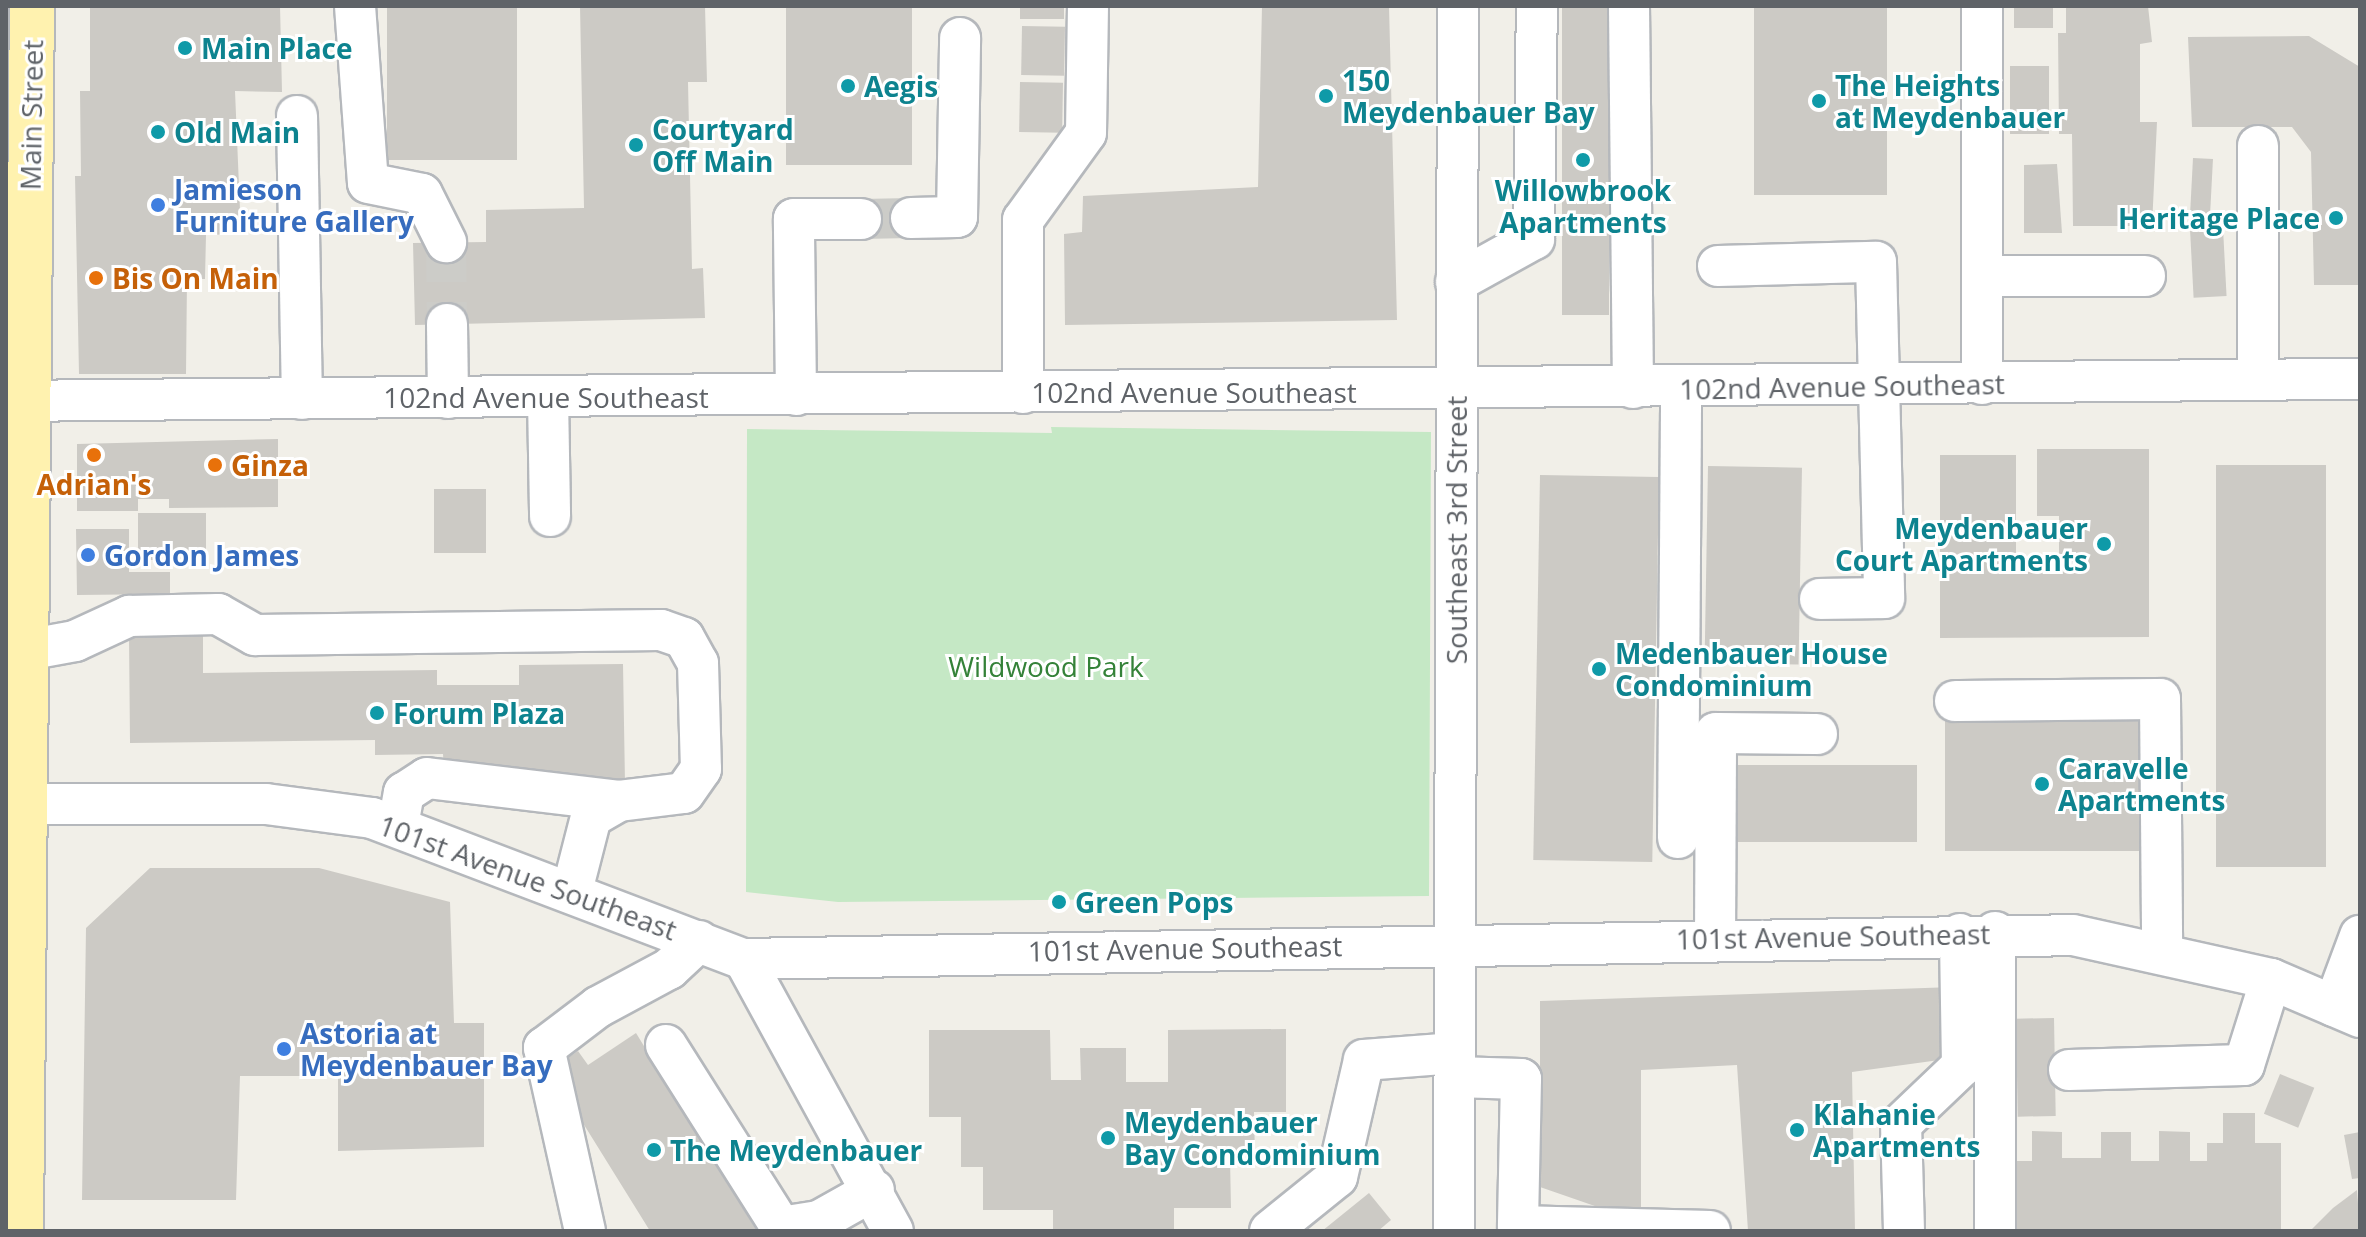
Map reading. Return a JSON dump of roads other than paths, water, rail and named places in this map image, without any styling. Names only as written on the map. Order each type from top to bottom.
[{"type":"main road","name":"Main Street","points":[[21,1231],[14,1006],[25,804],[26,650],[17,401],[32,6]]},
{"type":"street","points":[[355,6],[368,183],[422,194],[446,242]]},
{"type":"street","points":[[1023,393],[1023,220],[1086,133],[1088,6]]},
{"type":"street","name":"Southeast 3rd Street","points":[[1454,1231],[1458,6]]},
{"type":"street","points":[[1456,282],[1534,239],[1537,6]]},
{"type":"street","points":[[1629,6],[1633,388]]},
{"type":"street","points":[[1982,6],[1982,384]]},
{"type":"street","points":[[911,218],[957,217],[960,38]]},
{"type":"street","points":[[297,116],[302,399]]},
{"type":"street","points":[[2258,146],[2258,380]]},
{"type":"street","points":[[796,395],[794,219],[861,219]]},
{"type":"street","points":[[1718,266],[1876,262],[1884,598],[1820,599]]},
{"type":"street","points":[[1982,276],[2145,276]]},
{"type":"street","points":[[447,324],[448,398]]},
{"type":"street","name":"102nd Avenue Southeast","points":[[17,401],[1681,388],[2360,379]]},
{"type":"street","points":[[1678,838],[1681,388]]},
{"type":"street","points":[[548,397],[550,516]]},
{"type":"street","points":[[26,650],[75,641],[129,616],[218,614],[255,635],[661,630],[684,638],[698,663],[701,769],[684,793],[619,801],[427,778],[404,793],[398,826]]},
{"type":"street","points":[[1955,701],[2160,699],[2162,950]]},
{"type":"street","points":[[1715,938],[1716,733],[1817,734]]},
{"type":"street","points":[[572,891],[591,817],[619,801]]},
{"type":"street","name":"101st Avenue Southeast","points":[[25,804],[266,804],[398,826],[744,959],[1456,941],[1978,933],[2073,935],[2162,950],[2271,979],[2347,1011]]},
{"type":"street","points":[[1904,1231],[1901,1124],[1962,1066],[1978,933]]},
{"type":"street","points":[[1978,933],[1995,1231]]},
{"type":"street","points":[[2347,1011],[2360,936]]},
{"type":"street","points":[[585,1231],[544,1048],[598,1007],[669,969],[699,941]]},
{"type":"street","points":[[744,959],[874,1190],[893,1231]]},
{"type":"street","points":[[2069,1070],[2244,1065],[2271,979]]},
{"type":"street","points":[[666,1045],[781,1227],[819,1221],[874,1190]]},
{"type":"street","points":[[1270,1231],[1337,1177],[1364,1060],[1455,1065],[1521,1079],[1518,1226],[1710,1231]]},
{"type":"tunnel","points":[[861,219],[911,218]]},
{"type":"tunnel","points":[[446,242],[447,324]]},
{"type":"place","name":"Main Place","points":[[185,48]]},
{"type":"place","name":"Aegis","points":[[848,86]]},
{"type":"place","name":"150 Meydenbauer Bay","points":[[1326,96]]},
{"type":"place","name":"The Heights at Meydenbauer","points":[[1819,101]]},
{"type":"place","name":"Old Main","points":[[158,132]]},
{"type":"place","name":"Courtyard Off Main","points":[[636,145]]},
{"type":"place","name":"Willowbrook Apartments","points":[[1583,160]]},
{"type":"place","name":"Jamieson Furniture Gallery","points":[[158,205]]},
{"type":"place","name":"Heritage Place","points":[[2336,218]]},
{"type":"place","name":"Bis On Main","points":[[96,278]]},
{"type":"place","name":"Adrian's","points":[[94,455]]},
{"type":"place","name":"Ginza","points":[[215,465]]},
{"type":"place","name":"Meydenbauer Court Apartments","points":[[2104,544]]},
{"type":"place","name":"Gordon James","points":[[88,555]]},
{"type":"place","name":"Medenbauer House Condominium","points":[[1599,669]]},
{"type":"place","name":"Forum Plaza","points":[[377,713]]},
{"type":"place","name":"Caravelle Apartments","points":[[2042,784]]},
{"type":"place","name":"Green Pops","points":[[1059,902]]},
{"type":"place","name":"Astoria at Meydenbauer Bay","points":[[284,1049]]},
{"type":"place","name":"Klahanie Apartments","points":[[1797,1130]]},
{"type":"place","name":"Meydenbauer Bay Condominium","points":[[1108,1138]]},
{"type":"place","name":"The Meydenbauer","points":[[654,1150]]},
{"type":"park label","name":"Wildwood Park","points":[[1046,666]]}]
